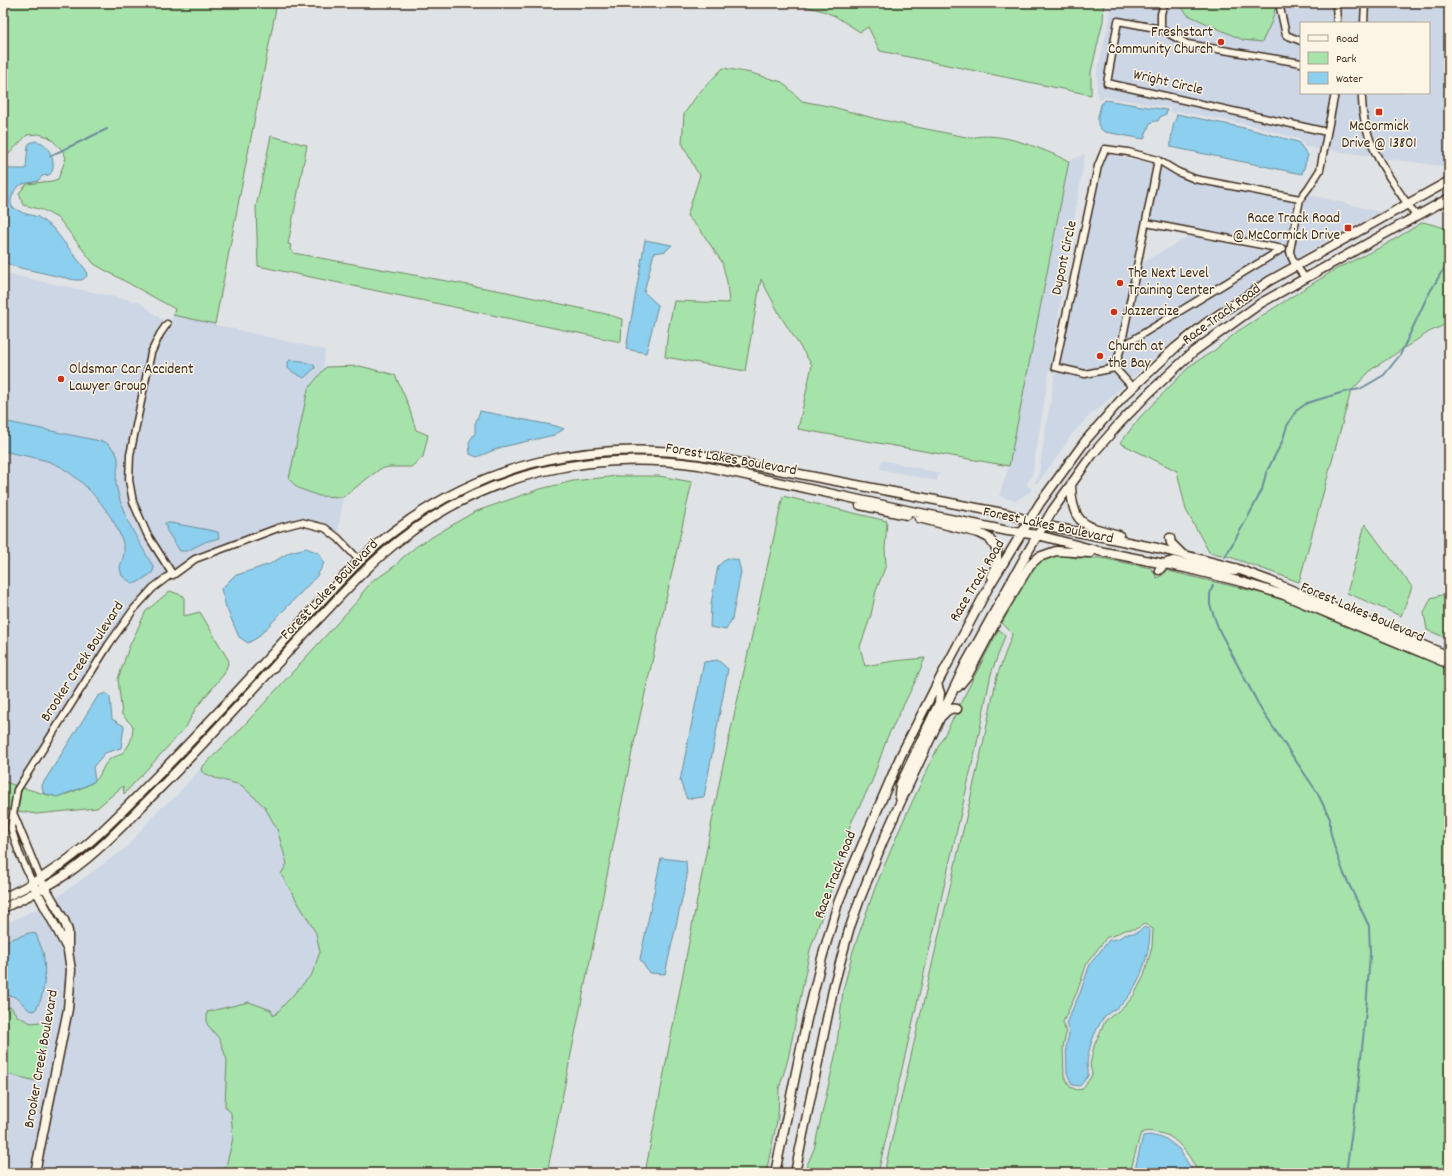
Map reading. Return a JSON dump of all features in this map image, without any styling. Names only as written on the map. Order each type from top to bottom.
[{"type":"main road","name":"Race Track Road","points":[[775,1173],[807,1019],[822,958],[838,903],[881,799],[936,684],[987,590],[1059,476],[1086,440],[1133,388],[1175,348],[1206,323],[1296,266],[1449,181]]},
{"type":"main road","name":"Race Track Road","points":[[795,1173],[840,962],[860,899],[883,841],[965,665],[1043,524],[1092,455],[1119,424],[1149,393],[1193,352],[1261,302],[1449,198]]},
{"type":"main road","name":"Forest Lakes Boulevard","points":[[3,898],[40,878],[87,846],[167,767],[360,561],[393,532],[443,499],[482,480],[539,462],[571,455],[602,451],[645,450],[700,455],[1008,514],[1043,524],[1157,548],[1244,571]]},
{"type":"main road","name":"Forest Lakes Boulevard","points":[[3,908],[45,888],[67,874],[120,830],[175,774],[361,574],[400,539],[449,507],[487,490],[515,479],[572,465],[603,461],[637,460],[699,465],[910,511],[1038,535],[1099,551],[1147,561],[1161,569],[1242,582],[1276,592],[1449,664]]},
{"type":"main road","points":[[1071,484],[1073,508],[1076,514],[1090,528],[1138,540],[1157,548]]},
{"type":"main road","points":[[802,487],[816,494],[926,519],[984,535],[992,542],[997,554],[997,562],[987,590]]},
{"type":"main road","points":[[1170,538],[1171,544],[1174,548],[1185,555]]},
{"type":"main road","points":[[953,692],[962,684],[968,675],[1027,569],[1034,561],[1056,551],[1089,553],[1099,551]]},
{"type":"main road","points":[[1161,569],[1173,561],[1224,571],[1244,571],[1449,656]]},
{"type":"main road","points":[[901,801],[899,794],[900,785],[939,703],[940,693],[936,684]]},
{"type":"main road","points":[[940,718],[950,708],[957,709]]},
{"type":"main road","name":"Brooker Creek Boulevard","points":[[35,1173],[68,1010],[71,970],[68,950],[68,931],[64,920],[40,878]]},
{"type":"main road","name":"Brooker Creek Boulevard","points":[[32,882],[68,950]]},
{"type":"street","points":[[1161,29],[1161,14],[1164,3]]},
{"type":"street","points":[[1279,3],[1286,35],[1300,40]]},
{"type":"street","points":[[1336,3],[1337,22]]},
{"type":"street","points":[[1364,22],[1365,3]]},
{"type":"street","name":"Wright Circle","points":[[1300,63],[1187,44],[1161,29],[1118,21],[1108,83],[1327,132]]},
{"type":"street","points":[[1305,278],[1290,256],[1290,251],[1300,199],[1320,170],[1335,94]]},
{"type":"street","points":[[1362,94],[1364,124],[1368,139],[1375,155],[1416,216]]},
{"type":"street","name":"Dupont Circle","points":[[1115,368],[1085,374],[1055,367],[1098,166],[1105,149],[1128,152],[1158,160],[1178,172],[1195,178],[1300,199]]},
{"type":"street","points":[[1133,388],[1115,368],[1121,347],[1158,160]]},
{"type":"street","points":[[1146,223],[1290,251]]},
{"type":"street","points":[[1121,347],[1282,249]]},
{"type":"street","points":[[167,324],[160,334],[151,353],[130,454],[129,480],[132,502],[147,534],[173,575]]},
{"type":"street","name":"Brooker Creek Boulevard","points":[[32,882],[19,853],[11,828],[17,790],[108,644],[153,588],[195,559],[278,528],[301,522],[325,528],[338,538],[360,561]]},
{"type":"street","name":"Brooker Creek Boulevard","points":[[14,815],[40,878]]},
{"type":"shaded area","points":[[1111,3],[1160,3],[1158,24],[1119,17],[1114,20],[1104,82],[1106,87],[1323,136],[1321,149],[1305,147],[1299,139],[1250,125],[1178,111],[1174,113],[1170,111],[1168,107],[1106,97],[1102,99],[1097,97],[1097,73],[1109,22]]},
{"type":"shaded area","points":[[1167,3],[1178,3],[1188,15],[1243,40],[1272,21],[1276,5],[1282,36],[1285,39],[1300,45],[1300,59],[1189,40],[1166,27],[1165,14]]},
{"type":"shaded area","points":[[1283,3],[1333,3],[1333,22],[1300,22],[1300,36],[1289,32]]},
{"type":"shaded area","points":[[1340,3],[1361,3],[1360,22],[1341,22]]},
{"type":"shaded area","points":[[1369,3],[1449,3],[1449,167],[1382,158],[1379,153],[1372,138],[1368,123],[1366,94],[1430,94],[1430,22],[1368,22]]},
{"type":"shaded area","points":[[1121,26],[1160,33],[1187,48],[1300,67],[1300,94],[1331,94],[1325,128],[1112,80]]},
{"type":"shaded area","points":[[1339,94],[1358,94],[1360,125],[1372,156],[1328,150]]},
{"type":"shaded area","points":[[1085,154],[1032,476],[1027,483],[1032,489],[1016,501],[999,496],[1009,466],[1069,161]]},
{"type":"shaded area","points":[[1107,154],[1153,164],[1135,258],[1133,259],[1134,261],[1118,347],[1112,364],[1085,370],[1059,364],[1101,167]]},
{"type":"shaded area","points":[[1160,167],[1194,183],[1295,202],[1287,246],[1192,228],[1191,226],[1189,227],[1149,220]]},
{"type":"shaded area","points":[[1308,194],[1380,212],[1296,258],[1293,251],[1303,201]]},
{"type":"shaded area","points":[[1189,236],[1271,252],[1126,340],[1142,263]]},
{"type":"shaded area","points":[[1282,254],[1286,254],[1290,262],[1234,296],[1186,330],[1130,379],[1119,366],[1124,350]]},
{"type":"shaded area","points":[[3,273],[139,302],[164,321],[156,332],[148,352],[126,454],[125,480],[129,504],[143,536],[167,572],[150,585],[131,606],[106,642],[16,786],[3,781],[3,451],[49,461],[70,473],[85,485],[113,520],[120,532],[124,549],[124,557],[120,565],[154,568],[125,515],[116,488],[118,459],[105,442],[3,421]]},
{"type":"shaded area","points":[[173,315],[325,350],[323,370],[308,389],[298,488],[319,496],[343,497],[338,533],[326,524],[301,519],[277,524],[194,555],[174,569],[150,532],[136,500],[132,480],[133,455],[155,354],[163,336],[172,323]],"holes":[[[167,531],[219,538],[205,542],[187,551]]]},
{"type":"shaded area","points":[[1055,372],[1084,378],[1114,372],[1124,385],[1095,412],[1093,412],[1072,434],[1037,484],[1035,482],[1038,478]]},
{"type":"shaded area","points":[[882,460],[939,473],[937,481],[880,469]]},
{"type":"shaded area","points":[[201,768],[202,772],[215,778],[241,785],[264,806],[277,829],[302,908],[316,933],[320,952],[312,974],[274,1016],[249,1002],[207,1012],[207,1024],[220,1040],[227,1060],[225,1106],[231,1113],[233,1138],[226,1167],[219,1173],[38,1173],[71,1010],[75,971],[72,949],[72,929],[56,898],[127,847],[157,811],[174,798]]},
{"type":"shaded area","points":[[41,907],[65,952],[68,971],[64,1009],[31,1173],[3,1173],[3,1073],[36,1081],[51,1027],[31,1023],[17,1016],[11,1007],[3,1008],[3,996],[11,994],[21,1003],[39,1006],[44,978],[43,952],[11,939],[3,942],[3,925]]},
{"type":"green space","points":[[3,3],[277,3],[215,324],[173,315],[175,309],[94,264],[59,219],[43,210],[23,205],[19,193],[27,184],[58,179],[66,158],[63,151],[49,137],[39,134],[27,135],[6,157],[3,157]]},
{"type":"green space","points":[[794,3],[1104,3],[1103,21],[1091,72],[1091,95],[880,51],[868,27],[860,32],[835,16]]},
{"type":"green space","points":[[1178,3],[1275,3],[1276,5],[1272,21],[1262,42],[1243,40],[1188,15]]},
{"type":"green space","points":[[723,68],[751,73],[782,82],[802,101],[833,107],[877,119],[971,138],[982,136],[1008,139],[1034,146],[1069,161],[1009,466],[798,429],[812,365],[781,317],[761,279],[745,371],[665,357],[674,301],[729,303],[727,282],[722,262],[701,231],[687,216],[700,175],[682,143],[684,114],[698,94]]},
{"type":"green space","points":[[271,136],[307,145],[288,244],[291,245],[290,249],[293,253],[507,292],[606,314],[622,319],[621,342],[258,266],[256,207]]},
{"type":"green space","points":[[1423,222],[1449,229],[1449,323],[1429,332],[1372,369],[1351,391],[1299,582],[1230,557],[1209,552],[1186,510],[1177,471],[1120,443],[1141,416],[1191,365],[1215,350],[1238,331],[1299,292],[1338,268],[1385,245]]},
{"type":"green space","points":[[360,366],[395,375],[408,404],[416,430],[428,435],[423,457],[411,467],[389,467],[380,469],[343,497],[319,496],[298,488],[289,479],[308,389],[326,367]]},
{"type":"green space","points":[[617,476],[659,476],[692,482],[632,752],[547,1173],[219,1173],[226,1167],[233,1138],[231,1113],[225,1106],[227,1060],[220,1040],[207,1024],[207,1012],[249,1002],[271,1010],[274,1016],[312,974],[320,952],[316,933],[281,874],[287,864],[277,829],[264,806],[241,785],[215,778],[202,772],[201,768],[237,733],[360,598],[362,593],[374,579],[378,578],[396,565],[417,546],[474,512],[540,489],[573,481]]},
{"type":"green space","points":[[783,496],[887,521],[885,549],[886,565],[876,591],[871,615],[860,647],[865,666],[925,658],[915,682],[887,738],[872,781],[851,823],[829,896],[810,950],[788,1059],[779,1089],[778,1116],[766,1173],[645,1173],[721,774]]},
{"type":"green space","points":[[1365,524],[1412,587],[1401,616],[1347,593]]},
{"type":"green space","points":[[1061,555],[1076,558],[1101,558],[1151,568],[1157,578],[1164,574],[1164,570],[1274,596],[1409,653],[1449,668],[1449,1173],[1198,1173],[1186,1152],[1174,1139],[1166,1135],[1148,1131],[1140,1135],[1130,1173],[884,1173],[983,744],[997,676],[1012,635],[1002,623],[1030,571],[1042,561],[1050,557]],"holes":[[[1145,924],[1153,929],[1152,947],[1144,976],[1134,995],[1125,1006],[1105,1021],[1094,1046],[1090,1065],[1092,1073],[1091,1077],[1082,1089],[1077,1090],[1070,1087],[1064,1075],[1063,1047],[1066,1033],[1063,1022],[1077,992],[1087,963],[1107,937]]]},
{"type":"green space","points":[[170,591],[184,596],[184,616],[200,612],[229,661],[224,674],[196,708],[186,727],[124,794],[123,786],[97,808],[36,814],[18,811],[21,791],[23,788],[52,796],[60,796],[70,793],[89,785],[96,780],[108,761],[111,758],[121,754],[127,748],[132,738],[133,726],[122,715],[118,679],[129,647],[146,611]]},
{"type":"green space","points":[[1449,593],[1449,639],[1427,630],[1424,613],[1431,598]]},
{"type":"green space","points":[[999,629],[1005,636],[991,674],[977,743],[878,1173],[805,1173],[814,1149],[836,1052],[843,991],[853,951],[875,888],[901,826],[937,749],[956,713],[959,714],[962,707],[959,706]]},
{"type":"green space","points":[[3,781],[16,786],[11,810],[3,809]]},
{"type":"green space","points":[[11,1007],[17,1016],[31,1023],[40,1022],[51,1027],[36,1081],[3,1073],[3,1008]]},
{"type":"water","points":[[1105,100],[1167,110],[1166,114],[1160,117],[1158,121],[1150,123],[1144,139],[1105,132],[1101,129],[1098,123],[1098,116],[1101,104]]},
{"type":"water","points":[[1177,114],[1249,129],[1298,142],[1308,155],[1302,174],[1171,147],[1174,122]]},
{"type":"water","points":[[35,141],[45,146],[51,153],[53,163],[52,172],[49,175],[42,176],[38,181],[23,184],[17,187],[12,197],[11,205],[23,213],[38,217],[53,228],[86,270],[87,276],[82,280],[75,280],[16,267],[3,262],[3,164],[10,169],[26,169],[28,145]]},
{"type":"water","points":[[645,240],[672,245],[666,251],[654,253],[644,292],[658,305],[646,353],[626,349]]},
{"type":"water","points":[[290,360],[302,361],[314,365],[315,368],[304,378],[288,368],[288,362]]},
{"type":"water","points":[[480,411],[556,426],[564,429],[554,435],[502,447],[477,457],[470,454],[469,442],[475,433],[475,424]]},
{"type":"water","points":[[3,421],[105,442],[112,448],[118,459],[116,482],[123,510],[132,530],[154,568],[152,573],[137,583],[132,583],[122,576],[120,568],[124,548],[121,536],[106,510],[85,486],[61,467],[45,460],[3,451]]},
{"type":"water","points":[[165,523],[218,532],[219,538],[205,542],[187,551],[180,551],[167,531]]},
{"type":"water","points":[[306,548],[319,553],[324,563],[317,576],[257,638],[248,643],[239,637],[226,607],[221,589],[234,576],[270,564],[290,552]]},
{"type":"water","points":[[727,558],[738,560],[741,572],[732,619],[726,630],[710,627],[711,604],[718,566]]},
{"type":"water","points":[[718,660],[728,669],[704,797],[687,799],[680,781],[704,662]]},
{"type":"water","points":[[106,693],[110,697],[112,719],[124,726],[121,748],[105,753],[93,767],[95,781],[57,797],[43,793],[42,785],[98,696]]},
{"type":"water","points":[[661,858],[686,861],[687,877],[665,974],[649,973],[640,959]]},
{"type":"water","points":[[1145,927],[1150,930],[1150,939],[1146,959],[1139,978],[1129,996],[1123,1003],[1106,1015],[1102,1020],[1096,1030],[1090,1047],[1087,1064],[1088,1076],[1080,1086],[1072,1085],[1067,1073],[1066,1047],[1069,1033],[1066,1023],[1080,993],[1090,964],[1109,940],[1117,939],[1126,934],[1136,933]]},
{"type":"water","points":[[29,933],[36,934],[43,952],[45,966],[43,991],[38,1006],[34,1011],[29,1010],[15,997],[8,995],[3,996],[3,942]]},
{"type":"water","points":[[1150,1135],[1166,1139],[1179,1149],[1194,1173],[1134,1173],[1143,1136]]},
{"type":"waterway","points":[[50,156],[107,129]]},
{"type":"waterway","points":[[1225,557],[1262,490],[1266,473],[1282,442],[1287,426],[1296,411],[1307,403],[1360,389],[1384,375],[1400,355],[1427,297],[1441,273],[1449,263]]},
{"type":"waterway","points":[[1213,585],[1210,594],[1210,605],[1219,630],[1262,711],[1317,792],[1330,819],[1330,830],[1334,846],[1344,874],[1369,926],[1370,953],[1366,1010],[1358,1087],[1346,1173]]},
{"type":"place","name":"Freshstart Community Church","points":[[1221,42]]},
{"type":"place","name":"McCormick Drive @ 13801","points":[[1379,112]]},
{"type":"place","name":"Race Track Road @ McCormick Drive","points":[[1348,228]]},
{"type":"place","name":"The Next Level Training Center","points":[[1120,283]]},
{"type":"place","name":"Jazzercize","points":[[1114,312]]},
{"type":"place","name":"Church at the Bay","points":[[1100,356]]},
{"type":"place","name":"Oldsmar Car Accident Lawyer Group","points":[[61,379]]}]
